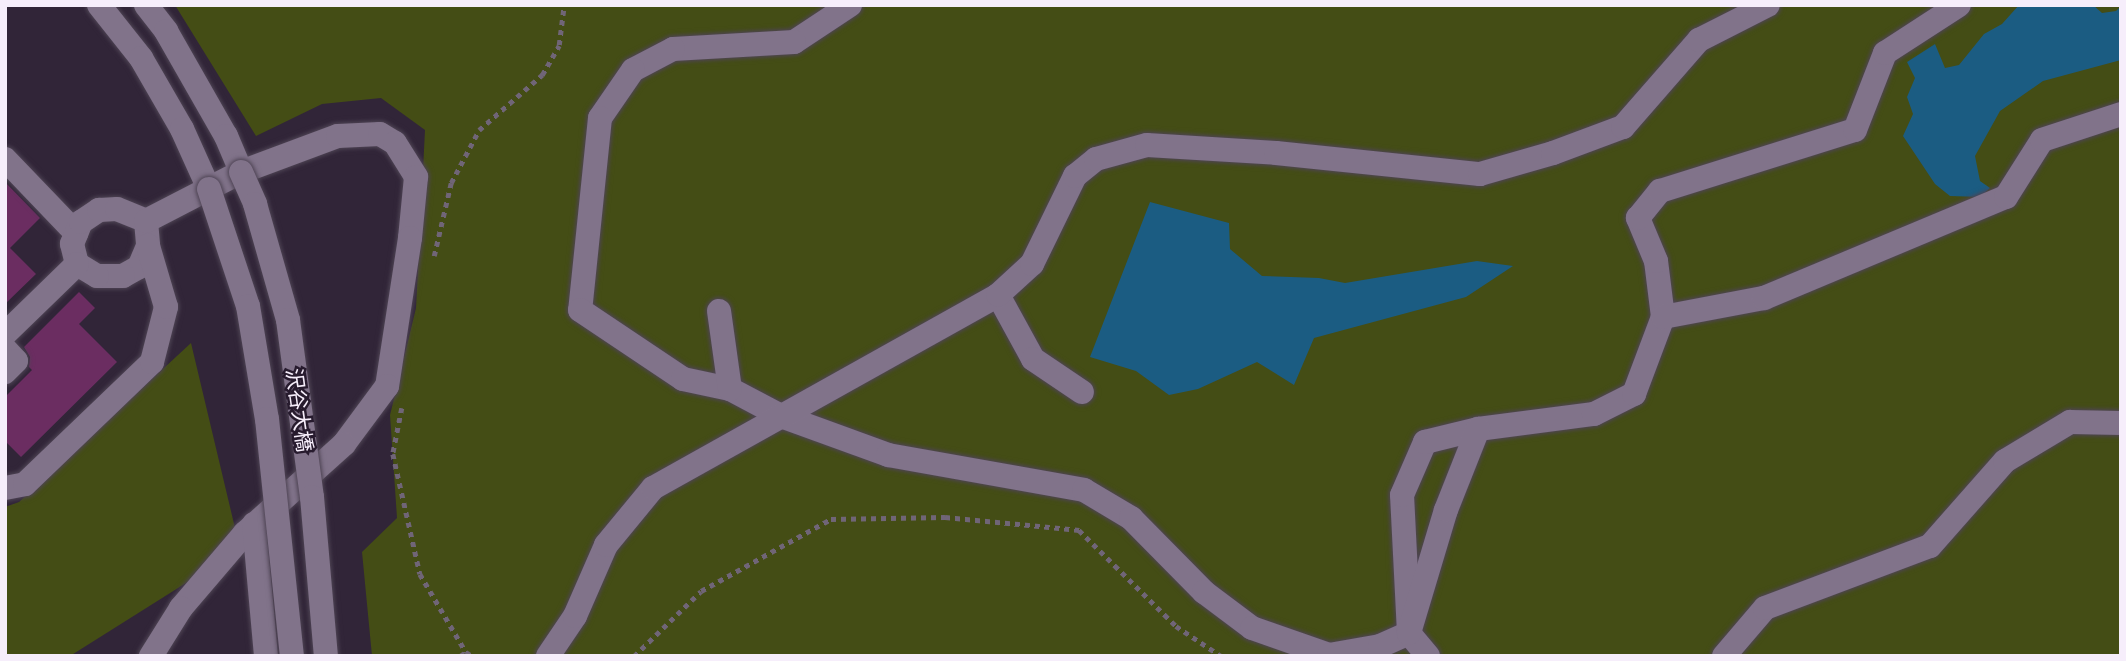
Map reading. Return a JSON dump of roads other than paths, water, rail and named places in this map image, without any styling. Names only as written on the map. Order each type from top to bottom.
[{"type":"street","name":"沢谷大橋","points":[[99,5],[141,58],[182,129],[209,189],[250,318],[268,419],[292,656]]},
{"type":"street","name":"沢谷大橋","points":[[146,5],[166,31],[226,136],[255,204],[288,320],[306,448],[326,656]]},
{"type":"street","points":[[850,5],[794,42],[673,49],[633,70],[600,118],[580,310],[683,379],[730,388],[781,416],[888,456],[1084,490],[1131,517],[1204,592],[1252,628],[1329,655],[1380,646],[1409,633],[1446,510],[1478,429]]},
{"type":"street","points":[[548,656],[575,616],[607,545],[653,488],[998,295],[1032,264],[1075,176],[1096,159],[1147,145],[1276,153],[1480,173],[1553,153],[1623,127],[1699,40],[1768,5]]},
{"type":"street","points":[[1429,656],[1409,633],[1402,495],[1425,442],[1478,429],[1594,414],[1634,394],[1663,317],[1656,261],[1638,218],[1660,191],[1854,130],[1885,53],[1959,5]]},
{"type":"street","points":[[1663,317],[1764,298],[2006,197],[2042,140],[2121,114]]},
{"type":"street","points":[[148,246],[139,267],[122,276],[97,276],[77,264],[72,244],[80,222],[99,210],[117,209],[146,221],[241,172],[338,136],[380,134],[395,144],[416,177],[410,238],[387,386],[344,444],[254,524],[181,608],[151,656]]},
{"type":"street","points":[[5,159],[76,233]]},
{"type":"street","points":[[5,488],[25,484],[152,362],[166,307],[148,246],[146,221]]},
{"type":"street","points":[[5,334],[77,264]]},
{"type":"street","points":[[998,295],[1033,359],[1082,392]]},
{"type":"street","points":[[719,311],[730,388]]},
{"type":"street","points":[[5,349],[16,361],[5,372]]},
{"type":"street","points":[[1724,656],[1765,608],[1930,546],[2005,461],[2070,422],[2121,423]]},
{"type":"street","points":[[254,524],[266,656]]},
{"type":"water","points":[[2019,5],[2093,5],[2102,13],[2116,11],[2121,6],[2121,60],[2043,81],[2000,111],[1975,156],[1980,181],[1990,188],[1980,197],[1950,196],[1935,184],[1903,136],[1913,114],[1907,97],[1915,78],[1907,62],[1935,44],[1945,68],[1959,65],[1984,34],[2002,24]]},
{"type":"water","points":[[1150,202],[1229,223],[1230,249],[1262,276],[1319,278],[1345,283],[1477,261],[1513,266],[1466,297],[1314,338],[1294,385],[1257,362],[1198,389],[1169,395],[1136,371],[1090,357]]}]
